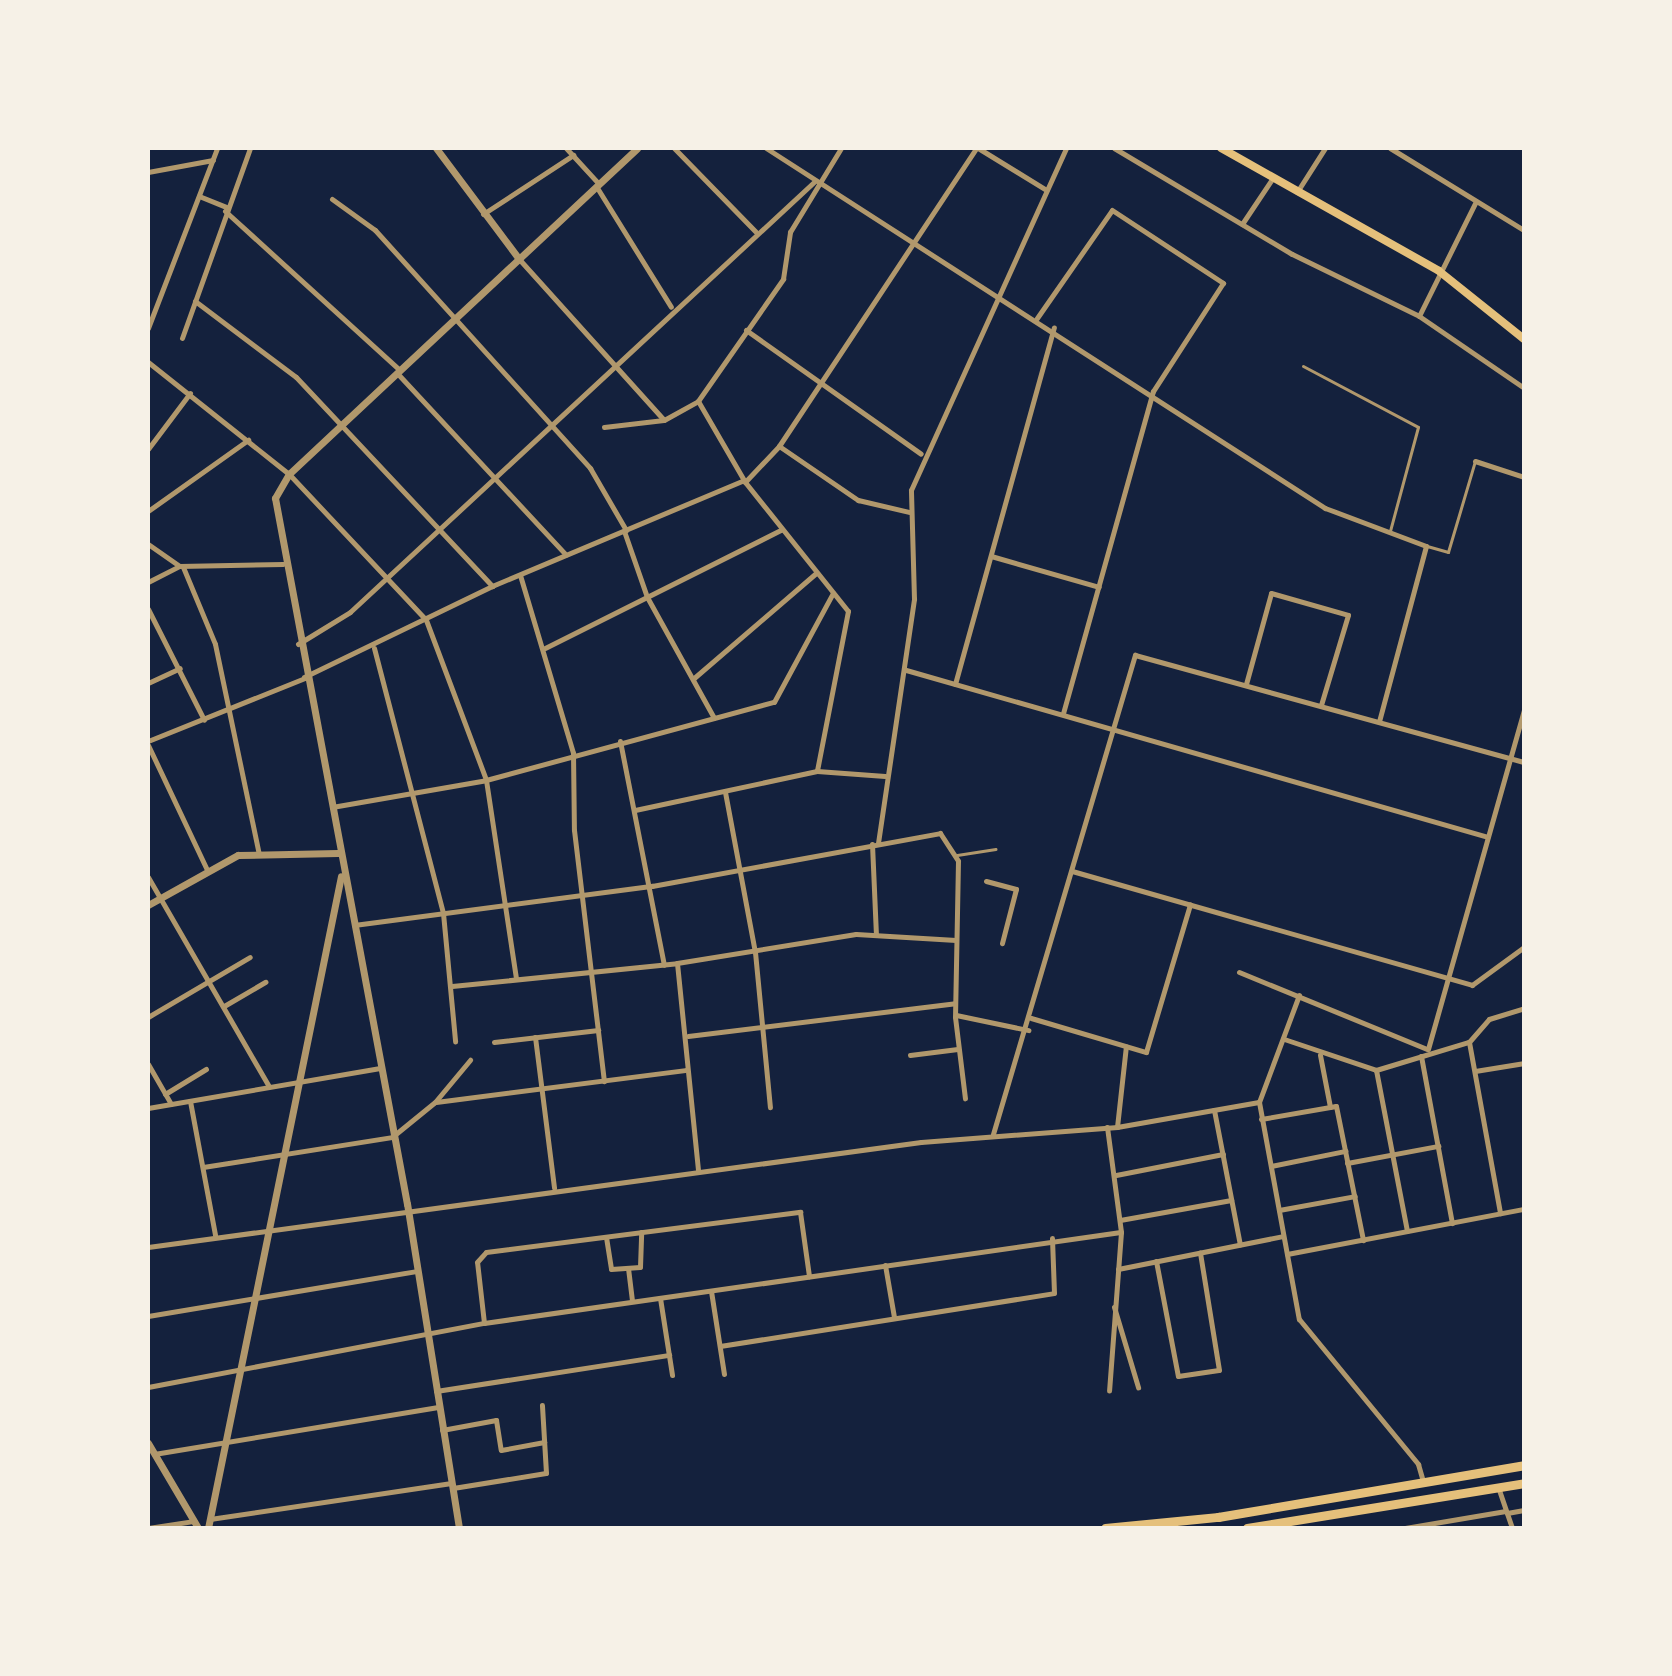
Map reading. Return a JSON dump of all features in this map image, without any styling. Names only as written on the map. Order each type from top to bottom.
[{"type":"main road","points":[[1221,148],[1439,271],[1524,339]]},
{"type":"main road","points":[[1105,1528],[1524,1465]]},
{"type":"main road","points":[[1247,1528],[1524,1483]]},
{"type":"street","points":[[148,328],[217,148]]},
{"type":"street","points":[[182,338],[250,148]]},
{"type":"street","points":[[436,148],[482,214],[519,259],[664,420]]},
{"type":"street","points":[[566,148],[598,185],[671,307]]},
{"type":"street","points":[[459,1528],[407,1207],[274,510],[289,474],[637,148]]},
{"type":"street","points":[[674,148],[756,232]]},
{"type":"street","points":[[766,148],[913,246],[995,290],[1153,391],[1325,508],[1426,546],[1379,721]]},
{"type":"street","points":[[604,427],[664,420],[698,401],[783,279],[790,232],[841,148]]},
{"type":"street","points":[[207,870],[148,743],[374,648],[492,586],[745,481],[779,446],[977,148],[1045,189]]},
{"type":"street","points":[[876,934],[875,843],[906,670],[915,583],[910,512],[921,454],[995,290],[1066,148]]},
{"type":"street","points":[[1114,148],[1242,224],[1419,316],[1524,388]]},
{"type":"street","points":[[1296,193],[1325,148]]},
{"type":"street","points":[[1390,148],[1524,230]]},
{"type":"street","points":[[482,214],[573,155]]},
{"type":"street","points":[[148,172],[213,160]]},
{"type":"street","points":[[1242,224],[1272,179]]},
{"type":"street","points":[[298,644],[337,622],[496,477],[671,307],[818,182]]},
{"type":"street","points":[[199,196],[226,209],[399,371],[566,555]]},
{"type":"street","points":[[332,199],[375,230],[452,321],[599,479],[625,530],[647,597],[714,718]]},
{"type":"street","points":[[1419,316],[1476,201]]},
{"type":"street","points":[[1037,318],[1109,213],[1221,280],[1153,391],[1063,714]]},
{"type":"street","points":[[195,301],[261,347],[342,424],[492,586]]},
{"type":"street","points":[[955,684],[1054,328]]},
{"type":"street","points":[[746,330],[818,387],[921,454]]},
{"type":"street","points":[[148,362],[289,474],[426,620],[486,780],[516,979]]},
{"type":"street","points":[[148,449],[190,393]]},
{"type":"street","points":[[698,401],[745,481],[833,593],[849,622],[817,771]]},
{"type":"street","points":[[148,511],[248,440]]},
{"type":"street","points":[[779,446],[858,500],[910,512]]},
{"type":"street","points":[[1475,461],[1524,477]]},
{"type":"street","points":[[545,648],[781,530]]},
{"type":"street","points":[[148,544],[181,567],[211,631],[259,854]]},
{"type":"street","points":[[991,556],[1099,587]]},
{"type":"street","points":[[148,582],[181,567],[283,564]]},
{"type":"street","points":[[694,678],[816,573]]},
{"type":"street","points":[[520,575],[545,648],[573,753],[604,1081]]},
{"type":"street","points":[[330,808],[486,780],[573,753],[714,718],[778,698],[833,593]]},
{"type":"street","points":[[1246,684],[1271,593],[1348,615],[1321,705]]},
{"type":"street","points":[[148,609],[204,720]]},
{"type":"street","points":[[374,648],[418,792],[443,913],[455,1041]]},
{"type":"street","points":[[993,1134],[1028,1030],[1112,728],[1136,654],[1524,762]]},
{"type":"street","points":[[148,683],[180,668]]},
{"type":"street","points":[[906,670],[1488,837]]},
{"type":"street","points":[[1284,1039],[1320,1055],[1376,1070],[1421,1056],[1428,1049],[1524,709]]},
{"type":"street","points":[[620,741],[652,886],[664,965]]},
{"type":"street","points":[[635,810],[817,771],[885,776]]},
{"type":"street","points":[[725,792],[755,952],[765,1025],[770,1107]]},
{"type":"street","points":[[352,925],[652,886],[940,833],[957,855],[955,1007],[965,1098]]},
{"type":"street","points":[[148,905],[207,870],[259,854],[338,853]]},
{"type":"street","points":[[208,1528],[342,871]]},
{"type":"street","points":[[1072,871],[1449,977],[1484,982],[1524,947]]},
{"type":"street","points":[[148,877],[269,1087]]},
{"type":"street","points":[[986,881],[1016,889],[1002,943]]},
{"type":"street","points":[[1031,1018],[1146,1052],[1190,904]]},
{"type":"street","points":[[452,986],[664,965],[876,934],[956,940]]},
{"type":"street","points":[[148,1017],[250,957]]},
{"type":"street","points":[[435,1102],[691,1069],[677,963]]},
{"type":"street","points":[[1239,972],[1428,1049],[1469,1042],[1483,1023],[1524,1008]]},
{"type":"street","points":[[224,1006],[265,982]]},
{"type":"street","points":[[1299,995],[1259,1102],[1283,1236],[1305,1335],[1418,1464],[1424,1482]]},
{"type":"street","points":[[688,1036],[765,1025],[955,1007]]},
{"type":"street","points":[[955,1007],[961,1020],[1028,1030]]},
{"type":"street","points":[[494,1042],[598,1030]]},
{"type":"street","points":[[535,1037],[554,1188]]},
{"type":"street","points":[[1469,1042],[1500,1213]]},
{"type":"street","points":[[1117,1127],[1126,1046]]},
{"type":"street","points":[[910,1055],[958,1049]]},
{"type":"street","points":[[1320,1055],[1330,1107]]},
{"type":"street","points":[[1421,1056],[1452,1223]]},
{"type":"street","points":[[203,1167],[392,1137],[435,1102],[470,1060]]},
{"type":"street","points":[[1475,1071],[1524,1063]]},
{"type":"street","points":[[148,1064],[171,1104]]},
{"type":"street","points":[[148,1108],[379,1068]]},
{"type":"street","points":[[165,1094],[206,1069]]},
{"type":"street","points":[[685,1070],[698,1171]]},
{"type":"street","points":[[1376,1070],[1407,1231]]},
{"type":"street","points":[[190,1101],[215,1235]]},
{"type":"street","points":[[148,1247],[270,1226],[554,1188],[993,1134],[1117,1127],[1259,1102]]},
{"type":"street","points":[[1261,1119],[1336,1106],[1363,1240]]},
{"type":"street","points":[[1214,1110],[1240,1245]]},
{"type":"street","points":[[1107,1127],[1116,1175],[1121,1232],[1113,1305],[1109,1391]]},
{"type":"street","points":[[1347,1163],[1438,1146]]},
{"type":"street","points":[[1271,1166],[1345,1151]]},
{"type":"street","points":[[1116,1175],[1223,1154]]},
{"type":"street","points":[[1279,1210],[1355,1196]]},
{"type":"street","points":[[1120,1220],[1231,1200]]},
{"type":"street","points":[[1287,1254],[1524,1209]]},
{"type":"street","points":[[484,1323],[480,1255],[800,1212],[809,1276]]},
{"type":"street","points":[[606,1237],[610,1267],[628,1268],[644,1264],[641,1232]]},
{"type":"street","points":[[148,1387],[426,1337],[484,1323],[1052,1238],[1121,1232]]},
{"type":"street","points":[[1118,1269],[1283,1236]]},
{"type":"street","points":[[720,1346],[1059,1290],[1052,1238]]},
{"type":"street","points":[[1156,1261],[1178,1376],[1219,1370],[1200,1253]]},
{"type":"street","points":[[885,1265],[894,1317]]},
{"type":"street","points":[[628,1268],[632,1301]]},
{"type":"street","points":[[148,1316],[416,1271]]},
{"type":"street","points":[[711,1291],[724,1374]]},
{"type":"street","points":[[660,1298],[672,1375]]},
{"type":"street","points":[[1113,1305],[1138,1387]]},
{"type":"street","points":[[435,1391],[669,1355]]},
{"type":"street","points":[[210,1519],[546,1473],[542,1405]]},
{"type":"street","points":[[154,1454],[438,1407]]},
{"type":"street","points":[[442,1430],[496,1420],[501,1450],[544,1442]]},
{"type":"street","points":[[148,1443],[196,1525],[148,1528]]},
{"type":"street","points":[[1498,1487],[1512,1528]]},
{"type":"street","points":[[1409,1528],[1524,1510]]},
{"type":"lane","points":[[1303,366],[1416,424],[1417,443],[1389,534]]},
{"type":"lane","points":[[1426,546],[1448,552],[1475,461]]},
{"type":"lane","points":[[957,855],[996,849]]}]
